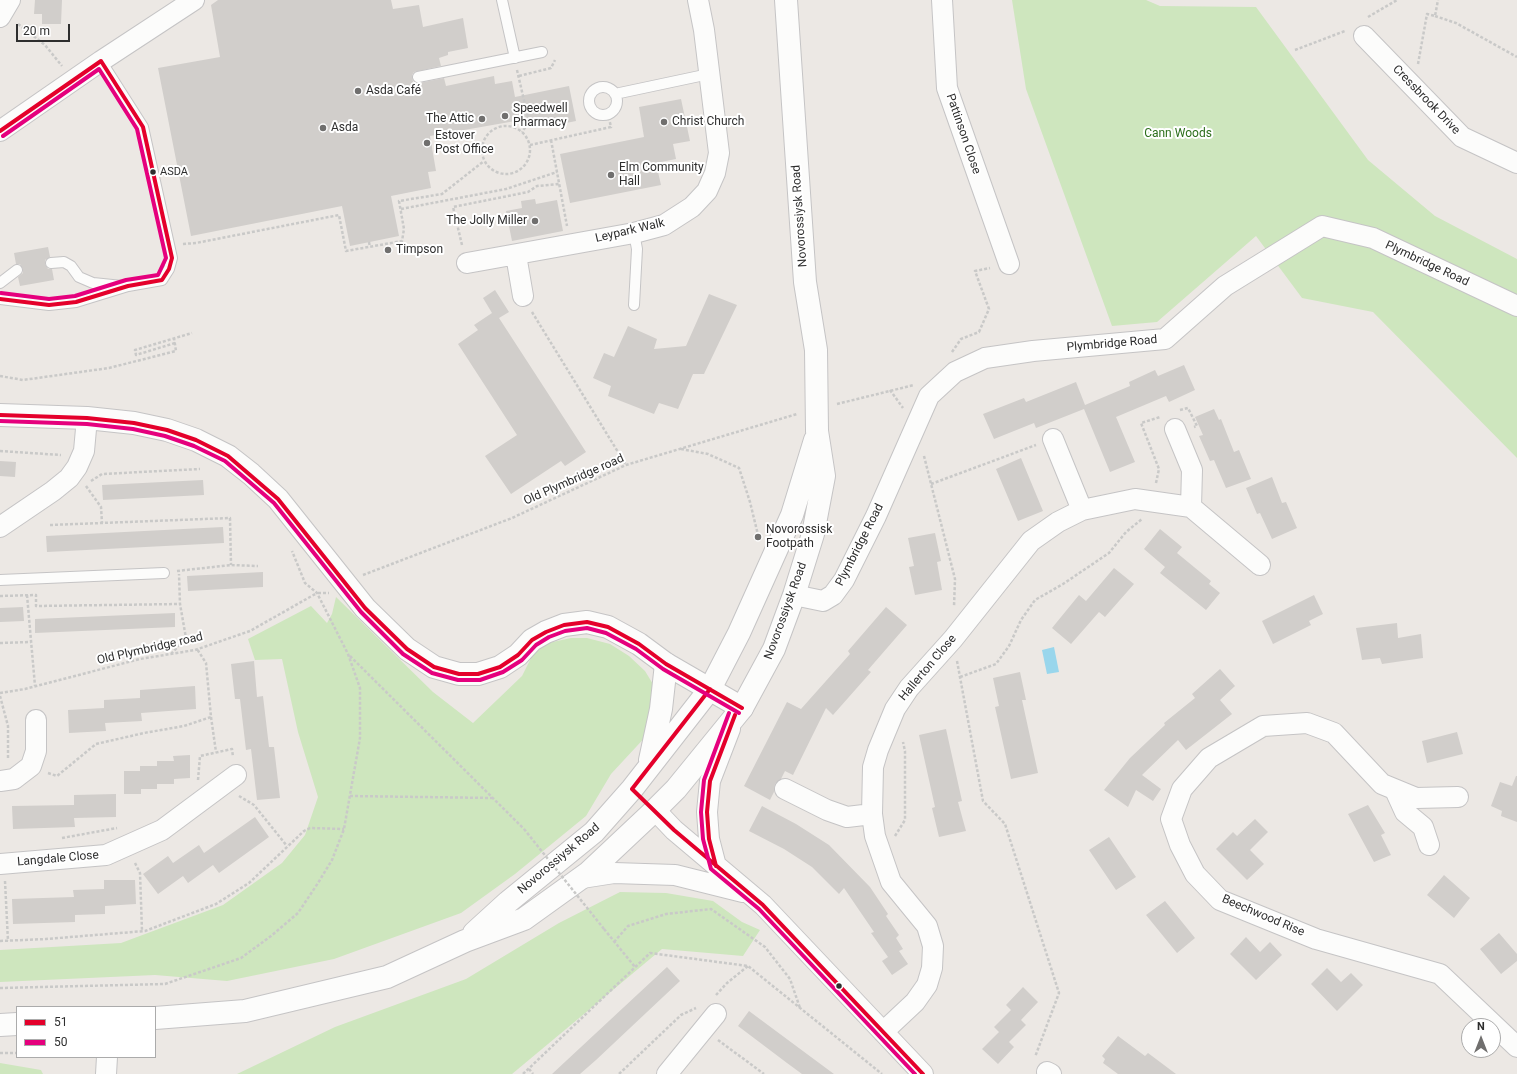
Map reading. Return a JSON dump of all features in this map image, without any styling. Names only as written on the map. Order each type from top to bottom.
[{"type":"main road","name":"Novorossiysk Road","points":[[156,1018],[245,1011],[387,977],[465,941],[524,919],[582,878],[655,810],[676,789],[739,712],[774,649],[794,595],[813,534],[824,476],[817,431],[816,350],[805,282],[786,0]]},
{"type":"main road","points":[[0,415],[87,418],[134,423],[167,430],[196,440],[228,456],[251,474],[278,499],[365,608],[407,649],[434,667],[459,674],[478,674],[500,667],[518,655],[532,640],[546,632],[564,626],[587,622],[608,627],[639,644],[666,664],[710,689],[739,712]]},
{"type":"main road","name":"Novorossiysk Road","points":[[465,941],[508,902],[594,832],[632,788],[710,689],[740,633],[792,515],[805,476],[817,431]]},
{"type":"main road","points":[[648,767],[661,709],[666,664]]},
{"type":"main road","points":[[632,788],[655,810]]},
{"type":"main road","points":[[0,1025],[16,1024]]},
{"type":"street","points":[[0,131],[101,61],[194,0]]},
{"type":"street","name":"Leypark Walk","points":[[466,263],[634,233],[664,225],[692,207],[707,191],[715,173],[719,153],[704,30],[698,0]]},
{"type":"street","name":"Pattinson Close","points":[[942,0],[947,88],[1009,264]]},
{"type":"street","name":"Cressbrook Drive","points":[[1364,36],[1462,137],[1517,163]]},
{"type":"street","name":"Plymbridge Road","points":[[794,595],[823,601],[834,595],[844,580],[874,521],[929,396],[955,372],[985,358],[1033,351],[1165,339],[1225,286],[1322,226],[1373,238],[1517,306]]},
{"type":"street","points":[[516,255],[523,296]]},
{"type":"street","points":[[0,526],[53,491],[69,478],[77,467],[81,457],[87,432],[87,418]]},
{"type":"street","points":[[1175,429],[1192,470],[1191,507],[1260,566]]},
{"type":"street","points":[[1053,439],[1082,510]]},
{"type":"street","name":"Hallerton Close","points":[[883,1032],[915,1002],[927,985],[932,968],[933,946],[927,926],[891,882],[875,836],[872,814],[873,767],[883,734],[895,709],[909,688],[953,639],[1030,541],[1058,522],[1082,510],[1134,499],[1191,507]]},
{"type":"street","points":[[716,866],[709,839],[706,812],[710,781],[739,712]]},
{"type":"street","points":[[4,774],[14,779],[31,766],[36,751],[36,720]]},
{"type":"street","name":"Beechwood Rise","points":[[1458,797],[1416,798],[1382,784],[1334,733],[1307,722],[1263,726],[1209,758],[1182,789],[1171,819],[1180,846],[1195,874],[1220,900],[1316,939],[1440,974],[1517,1047]]},
{"type":"street","name":"Langdale Close","points":[[2,864],[106,855],[162,830],[236,784]]},
{"type":"street","points":[[785,789],[828,810],[847,817],[872,814]]},
{"type":"street","points":[[1395,790],[1405,812],[1422,826],[1429,845]]},
{"type":"street","points":[[655,810],[674,830],[763,905],[922,1074]]},
{"type":"street","points":[[582,878],[614,873],[675,875],[750,894]]},
{"type":"street","points":[[667,1074],[710,1015]]},
{"type":"street","points":[[106,1074],[108,1058]]},
{"type":"lane","points":[[502,0],[515,58]]},
{"type":"lane","points":[[418,77],[542,52]]},
{"type":"lane","points":[[0,299],[49,305],[76,302],[128,286],[162,280],[169,269],[172,258],[143,127],[101,61]]},
{"type":"lane","points":[[615,94],[616,106],[608,114],[602,114],[594,111],[590,104],[591,95],[596,89],[605,87],[615,94],[709,74]]},
{"type":"lane","points":[[634,233],[637,249],[634,305]]},
{"type":"lane","points":[[51,263],[64,262],[71,266],[79,277],[93,283],[128,286]]},
{"type":"lane","points":[[0,283],[17,270]]},
{"type":"lane","points":[[0,580],[164,573]]},
{"type":"path","points":[[1435,16],[1438,0]]},
{"type":"path","points":[[4,11],[45,45],[73,80]]},
{"type":"path","points":[[1414,87],[1427,14],[1456,23],[1517,57]]},
{"type":"path","points":[[515,58],[529,122],[522,132]]},
{"type":"path","points":[[519,76],[551,68],[555,59]]},
{"type":"path","points":[[530,145],[611,127],[608,114]]},
{"type":"path","points":[[509,126],[522,132],[530,145],[530,153],[527,163],[514,173],[498,173],[489,168],[484,161],[482,153],[483,142],[493,130],[509,126]]},
{"type":"path","points":[[551,140],[570,244]]},
{"type":"path","points":[[169,244],[196,243],[339,215],[346,251],[402,240],[404,229],[400,201],[442,194],[484,161]]},
{"type":"path","points":[[401,209],[506,189],[557,172]]},
{"type":"path","points":[[466,263],[453,207],[528,192],[537,186],[559,184]]},
{"type":"path","points":[[369,242],[370,247]]},
{"type":"path","points":[[948,357],[961,339],[980,332],[989,309],[975,271]]},
{"type":"path","points":[[523,296],[626,465]]},
{"type":"path","points":[[175,343],[136,355],[135,350],[192,333]]},
{"type":"path","points":[[0,376],[23,380],[109,368],[176,351],[174,338]]},
{"type":"path","points":[[837,404],[934,380],[941,385]]},
{"type":"path","name":"Old Plymbridge road","points":[[363,574],[512,518],[626,465],[797,414]]},
{"type":"path","points":[[931,484],[1053,439]]},
{"type":"path","points":[[680,448],[708,454],[739,468],[750,502],[760,544]]},
{"type":"path","points":[[0,451],[81,457]]},
{"type":"path","points":[[102,523],[101,507],[85,485],[102,474],[200,469]]},
{"type":"path","points":[[960,677],[996,664],[1009,646],[1020,620],[1035,600],[1064,584],[1109,552],[1126,532],[1148,514],[1152,501]]},
{"type":"path","points":[[50,525],[230,518],[230,566]]},
{"type":"path","points":[[941,524],[955,579],[954,609]]},
{"type":"path","points":[[0,988],[165,984],[241,958],[271,936],[298,913],[332,860],[344,829],[360,738],[360,688],[348,654],[317,593],[304,583],[297,563]]},
{"type":"path","points":[[170,654],[186,638],[180,604],[179,571],[230,566],[258,566]]},
{"type":"path","points":[[317,593],[330,593]]},
{"type":"path","name":"Old Plymbridge road","points":[[0,694],[140,659],[197,649],[250,632],[317,593]]},
{"type":"path","points":[[27,595],[35,686]]},
{"type":"path","points":[[0,596],[36,595],[36,606],[180,604]]},
{"type":"path","points":[[953,639],[983,801],[1005,824],[1059,993],[1044,1069]]},
{"type":"path","points":[[0,643],[31,642]]},
{"type":"path","points":[[197,649],[206,663],[216,752],[200,756],[198,781]]},
{"type":"path","points":[[348,654],[524,829],[635,967]]},
{"type":"path","points":[[0,694],[8,726],[4,774]]},
{"type":"path","points":[[881,856],[905,820],[905,750],[895,709]]},
{"type":"path","points":[[31,766],[31,768],[57,776],[96,744],[184,726],[211,717]]},
{"type":"path","points":[[236,784],[287,846]]},
{"type":"path","points":[[350,796],[494,798]]},
{"type":"path","points":[[58,839],[119,828]]},
{"type":"path","points":[[0,941],[142,931],[216,904],[249,884],[304,831],[310,828],[344,829]]},
{"type":"path","points":[[2,864],[8,941]]},
{"type":"path","points":[[140,873],[142,931]]},
{"type":"path","points":[[614,942],[628,926],[666,914],[711,909],[766,947],[790,979],[800,1009]]},
{"type":"path","points":[[523,1074],[650,953],[748,966],[882,1074]]},
{"type":"path","points":[[710,1015],[727,983],[748,966]]},
{"type":"path","points":[[619,1074],[680,1015],[710,1015],[764,1074]]},
{"type":"path","points":[[0,1053],[16,1053]]},
{"type":"path","points":[[528,1069],[533,1074]]},
{"type":"green space","name":"Cann Woods","points":[[1012,0],[1146,0],[1160,6],[1256,7],[1368,160],[1435,216],[1517,259],[1517,458],[1373,312],[1302,298],[1256,236],[1157,322],[1112,326],[1026,89]]},
{"type":"green space","points":[[336,597],[433,692],[473,723],[522,676],[534,652],[548,643],[571,638],[587,638],[610,644],[629,656],[645,671],[659,694],[649,733],[611,774],[586,816],[515,874],[461,913],[334,959],[227,981],[155,975],[0,982],[0,950],[121,943],[223,905],[282,863],[305,835],[318,797],[298,732],[282,659],[255,660],[248,639],[311,606],[327,623],[332,614]]},
{"type":"green space","points":[[620,892],[666,893],[713,901],[742,922],[760,930],[743,956],[662,949],[512,1074],[237,1074],[335,1027],[466,979],[559,923]]},
{"type":"green space","points":[[0,1063],[41,1070],[43,1074],[0,1074]]},
{"type":"water","points":[[1054,647],[1059,672],[1047,674],[1042,650]]},
{"type":"building","points":[[35,0],[62,0],[61,24],[42,24],[42,14],[34,14]]},
{"type":"building","name":"Asda","points":[[218,0],[391,0],[393,9],[419,5],[423,27],[463,18],[468,48],[448,52],[448,55],[439,58],[441,66],[414,72],[412,75],[413,82],[419,83],[444,78],[446,86],[494,76],[495,84],[512,81],[515,97],[569,86],[576,121],[541,128],[538,117],[430,136],[436,171],[428,172],[431,188],[391,196],[399,236],[350,246],[342,206],[191,236],[158,68],[220,57],[211,5]]},
{"type":"building","name":"Elm Community Hall","points":[[681,99],[690,141],[673,144],[676,159],[656,163],[661,185],[570,203],[560,154],[644,137],[639,107]]},
{"type":"building","name":"The Jolly Miller","points":[[535,199],[536,204],[557,200],[563,231],[512,241],[506,211],[522,208],[521,201]]},
{"type":"building","points":[[48,247],[50,257],[45,260],[45,264],[48,269],[52,269],[54,280],[20,286],[18,277],[23,273],[23,269],[20,264],[16,264],[14,253]]},
{"type":"building","points":[[495,290],[509,312],[499,318],[586,452],[565,466],[561,461],[511,494],[485,456],[517,435],[458,344],[478,330],[474,325],[492,313],[483,298]]},
{"type":"building","points":[[709,294],[737,305],[704,374],[693,374],[678,409],[659,403],[654,414],[608,396],[611,386],[593,378],[604,353],[614,357],[628,326],[657,339],[654,349],[686,346]]},
{"type":"building","points":[[1184,365],[1195,390],[1169,402],[1166,396],[1116,417],[1135,462],[1110,472],[1084,409],[1036,428],[1034,423],[994,439],[983,414],[1024,398],[1026,402],[1076,382],[1085,405],[1130,386],[1129,382],[1155,370],[1158,376]]},
{"type":"building","points":[[1214,409],[1219,420],[1221,419],[1234,452],[1239,450],[1251,479],[1226,488],[1214,460],[1210,461],[1199,436],[1203,435],[1195,417]]},
{"type":"building","points":[[1021,458],[1043,511],[1018,521],[996,469]]},
{"type":"building","points":[[0,461],[16,462],[15,477],[0,476]]},
{"type":"building","points":[[1272,477],[1282,503],[1286,502],[1297,528],[1272,539],[1260,513],[1257,514],[1246,488]]},
{"type":"building","points":[[203,480],[204,495],[103,500],[102,485]]},
{"type":"building","points":[[223,527],[224,543],[47,552],[46,536]]},
{"type":"building","points":[[1160,529],[1182,547],[1177,553],[1211,581],[1209,584],[1220,593],[1206,610],[1160,573],[1165,567],[1144,549]]},
{"type":"building","points":[[935,533],[941,561],[937,562],[942,590],[915,595],[909,567],[914,566],[908,538]]},
{"type":"building","points":[[1114,568],[1134,584],[1105,617],[1099,612],[1071,644],[1052,628],[1079,595],[1086,601]]},
{"type":"building","points":[[263,572],[263,587],[188,591],[187,576]]},
{"type":"building","points":[[1314,595],[1323,614],[1309,621],[1311,625],[1273,644],[1262,621]]},
{"type":"building","points":[[23,607],[24,621],[0,622],[0,608]]},
{"type":"building","points":[[886,607],[907,625],[868,670],[871,672],[833,715],[826,708],[793,775],[785,771],[781,779],[775,784],[774,792],[770,800],[744,786],[787,702],[801,709],[850,654],[848,651]]},
{"type":"building","points":[[175,613],[175,627],[35,633],[35,619]]},
{"type":"building","points":[[1397,623],[1398,638],[1421,634],[1423,658],[1382,664],[1380,658],[1362,660],[1356,628]]},
{"type":"building","points":[[254,661],[257,697],[263,696],[269,747],[274,747],[280,798],[257,800],[251,749],[246,750],[240,699],[235,699],[231,664]]},
{"type":"building","points":[[1220,669],[1235,686],[1220,700],[1232,714],[1186,750],[1178,740],[1142,775],[1161,789],[1153,801],[1136,790],[1128,807],[1104,790],[1130,758],[1165,725],[1164,723],[1195,698],[1192,694]]},
{"type":"building","points":[[1020,672],[1026,700],[1022,700],[1038,773],[1011,779],[995,707],[999,706],[993,678]]},
{"type":"building","points":[[195,686],[196,709],[141,713],[142,721],[105,723],[106,731],[69,733],[68,710],[104,708],[104,700],[140,698],[140,690]]},
{"type":"building","points":[[946,729],[962,801],[958,802],[966,831],[939,837],[932,808],[935,807],[919,735]]},
{"type":"building","points":[[1457,732],[1463,754],[1427,763],[1422,741]]},
{"type":"building","points":[[190,755],[190,778],[174,779],[174,784],[157,784],[157,789],[141,789],[141,794],[124,794],[124,771],[140,771],[140,766],[157,766],[157,761],[174,761],[173,756]]},
{"type":"building","points":[[1516,776],[1517,822],[1501,816],[1502,811],[1491,806],[1500,782],[1512,786]]},
{"type":"building","points":[[116,794],[116,817],[74,818],[75,827],[13,829],[12,806],[74,805],[74,795]]},
{"type":"building","points":[[1368,805],[1385,833],[1381,835],[1391,855],[1374,862],[1348,814]]},
{"type":"building","points":[[762,806],[796,824],[829,845],[870,887],[888,914],[886,916],[899,935],[896,938],[903,949],[899,951],[908,964],[892,975],[882,961],[888,957],[871,933],[874,932],[844,888],[839,894],[812,867],[784,849],[749,831]]},
{"type":"building","points":[[255,817],[269,837],[219,873],[213,865],[188,883],[183,876],[158,894],[143,874],[168,856],[173,863],[199,845],[204,853]]},
{"type":"building","points":[[1255,819],[1268,832],[1250,850],[1264,864],[1247,880],[1216,849],[1233,832],[1237,836]]},
{"type":"building","points":[[1109,837],[1136,877],[1116,890],[1089,850]]},
{"type":"building","points":[[1444,875],[1470,898],[1454,918],[1427,895]]},
{"type":"building","points":[[104,880],[135,880],[136,904],[105,906],[105,914],[75,915],[75,922],[13,924],[12,899],[74,897],[73,890],[104,889]]},
{"type":"building","points":[[1165,901],[1195,938],[1177,953],[1146,915]]},
{"type":"building","points":[[1499,933],[1517,954],[1517,961],[1501,974],[1480,949]]},
{"type":"building","points":[[1246,937],[1260,952],[1270,942],[1282,955],[1256,980],[1230,954]]},
{"type":"building","points":[[667,967],[680,981],[596,1060],[580,1074],[552,1074]]},
{"type":"building","points":[[1327,968],[1341,982],[1351,973],[1363,985],[1337,1011],[1311,984]]},
{"type":"building","points":[[1023,987],[1038,1002],[1021,1020],[1026,1025],[1009,1042],[1014,1047],[998,1064],[982,1049],[999,1032],[994,1027],[1011,1010],[1006,1005]]},
{"type":"building","points":[[749,1011],[834,1074],[802,1074],[787,1063],[738,1026]]},
{"type":"building","points":[[1118,1036],[1145,1056],[1148,1053],[1176,1074],[1118,1074],[1103,1063],[1105,1059],[1102,1056]]},
{"type":"transit line","name":"51","points":[[0,131],[101,61],[143,127],[172,258],[169,269],[162,280],[128,286],[76,302],[49,305],[0,299]]},
{"type":"transit line","name":"50","points":[[1,293],[49,299],[75,296],[126,280],[158,275],[166,258],[137,129],[99,69],[3,136]]},
{"type":"transit line","name":"51","points":[[0,415],[87,418],[134,423],[167,430],[196,440],[228,456],[278,499],[365,608],[407,649],[434,667],[459,674],[478,674],[500,667],[518,655],[532,640],[546,632],[564,625],[587,622],[608,627],[639,644],[666,664],[742,708]]},
{"type":"transit line","name":"50","points":[[0,421],[87,424],[133,429],[165,436],[194,446],[225,461],[274,503],[361,612],[403,654],[432,673],[458,680],[480,680],[503,672],[522,660],[536,645],[549,637],[565,631],[587,628],[606,633],[636,649],[663,669],[739,713]]},
{"type":"transit line","name":"51","points":[[710,689],[632,789],[674,830],[763,905],[923,1074]]},
{"type":"transit line","name":"50","points":[[729,713],[704,780],[701,812],[703,839],[711,869],[759,909],[915,1074]]},
{"type":"transit line","name":"51","points":[[716,866],[709,839],[707,812],[710,781],[735,715]]},
{"type":"place","name":"Asda Café","points":[[358,91]]},
{"type":"place","name":"Speedwell Pharmacy","points":[[505,116]]},
{"type":"place","name":"The Attic","points":[[482,119]]},
{"type":"place","name":"Christ Church","points":[[664,122]]},
{"type":"place","name":"Asda","points":[[323,128]]},
{"type":"place","name":"Estover Post Office","points":[[427,143]]},
{"type":"place","name":"ASDA","points":[[153,172]]},
{"type":"place","name":"Elm Community Hall","points":[[611,175]]},
{"type":"place","name":"The Jolly Miller","points":[[535,221]]},
{"type":"place","name":"Timpson","points":[[388,250]]},
{"type":"place","name":"Novorossisk Footpath","points":[[758,537]]}]
